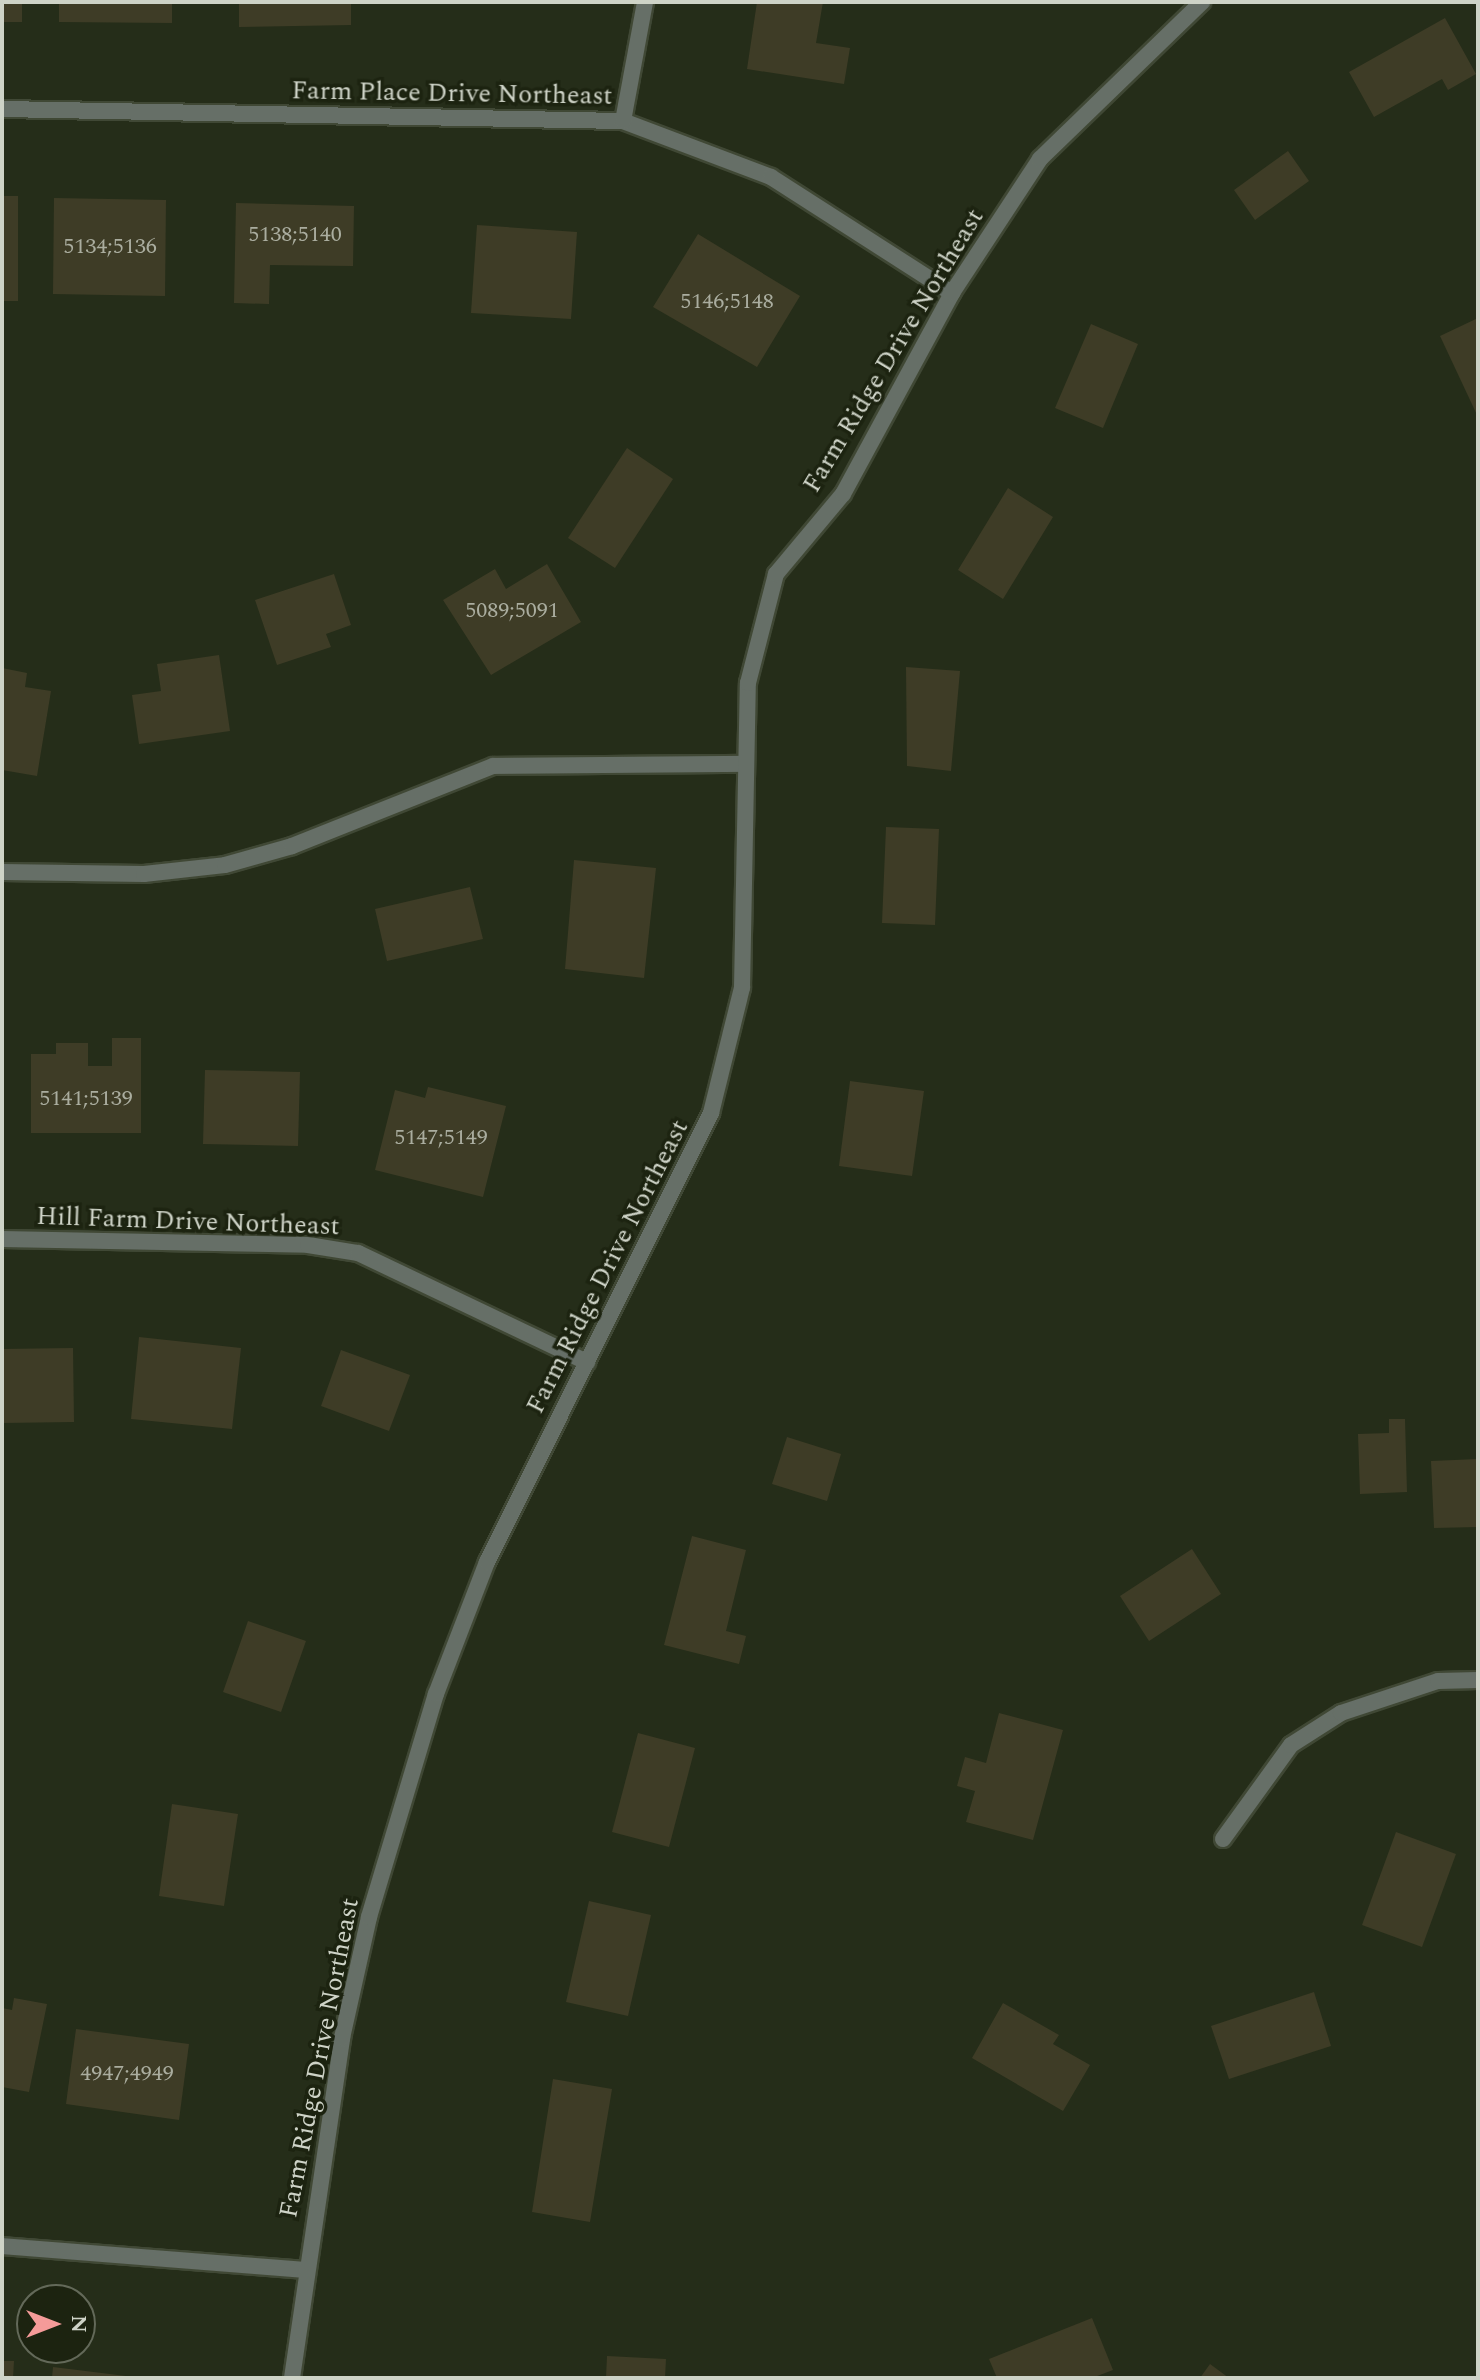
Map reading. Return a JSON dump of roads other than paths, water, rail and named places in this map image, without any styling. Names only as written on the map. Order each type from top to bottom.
[{"type":"street","points":[[623,121],[645,2]]},
{"type":"street","name":"Farm Ridge Drive Northeast","points":[[292,2378],[304,2270],[342,2038],[403,1799],[458,1628],[587,1362],[684,1180],[722,1074],[748,921],[748,683],[776,574],[843,494],[952,293],[1040,159],[1202,2]]},
{"type":"street","name":"Farm Place Drive Northeast","points":[[2,109],[623,121],[771,177],[952,293]]},
{"type":"street","points":[[2,872],[144,874],[225,865],[292,846],[493,766],[746,764]]},
{"type":"street","name":"Hill Farm Drive Northeast","points":[[2,1239],[308,1245],[358,1253],[587,1362]]},
{"type":"street","points":[[1223,1839],[1291,1745],[1341,1713],[1438,1681],[1478,1680]]},
{"type":"street","points":[[2,2246],[304,2270]]}]
